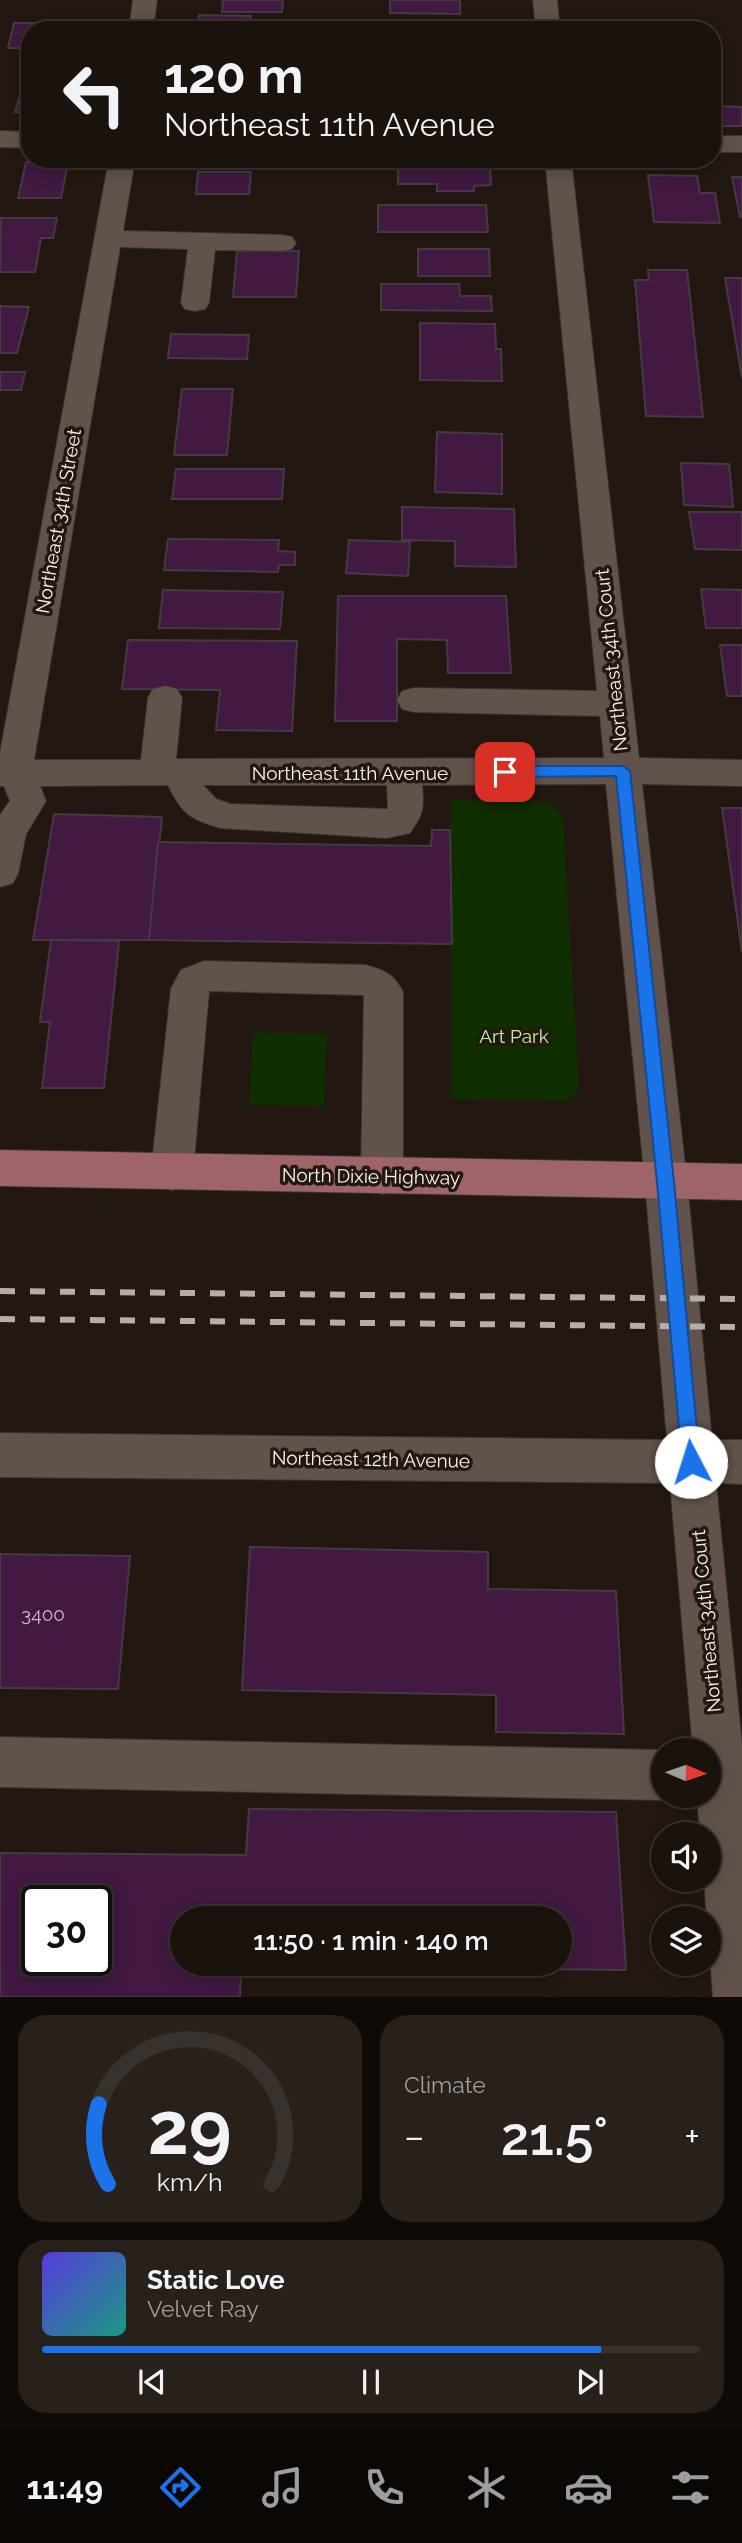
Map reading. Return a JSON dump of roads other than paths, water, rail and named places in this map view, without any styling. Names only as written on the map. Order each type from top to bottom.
[{"type":"main road","name":"North Dixie Highway","points":[[0,1168],[742,1182]]},
{"type":"street","points":[[142,21],[145,0]]},
{"type":"street","points":[[545,0],[547,21]]},
{"type":"street","points":[[0,139],[21,140]]},
{"type":"street","points":[[721,144],[742,144]]},
{"type":"street","name":"Northeast 34th Street","points":[[7,773],[120,168]]},
{"type":"street","name":"Northeast 34th Court","points":[[559,168],[666,1182],[691,1462],[724,1776],[740,1997]]},
{"type":"street","points":[[106,239],[282,243]]},
{"type":"street","points":[[195,303],[202,242]]},
{"type":"street","points":[[165,698],[169,774],[199,808],[212,814],[397,823],[406,811],[404,772]]},
{"type":"street","points":[[414,701],[616,704]]},
{"type":"street","points":[[0,873],[9,833],[29,803],[29,793],[7,773]]},
{"type":"street","name":"Northeast 11th Avenue","points":[[7,773],[742,773]]},
{"type":"street","points":[[172,1172],[190,989],[195,981],[204,976],[365,980],[376,983],[384,992],[382,1176]]},
{"type":"street","name":"Northeast 12th Avenue","points":[[0,1455],[742,1462]]},
{"type":"street","points":[[0,1762],[651,1775]]},
{"type":"railway","points":[[0,1291],[742,1299]]},
{"type":"railway","points":[[0,1319],[742,1327]]},
{"type":"park label","name":"Art Park","points":[[514,1036]]}]
